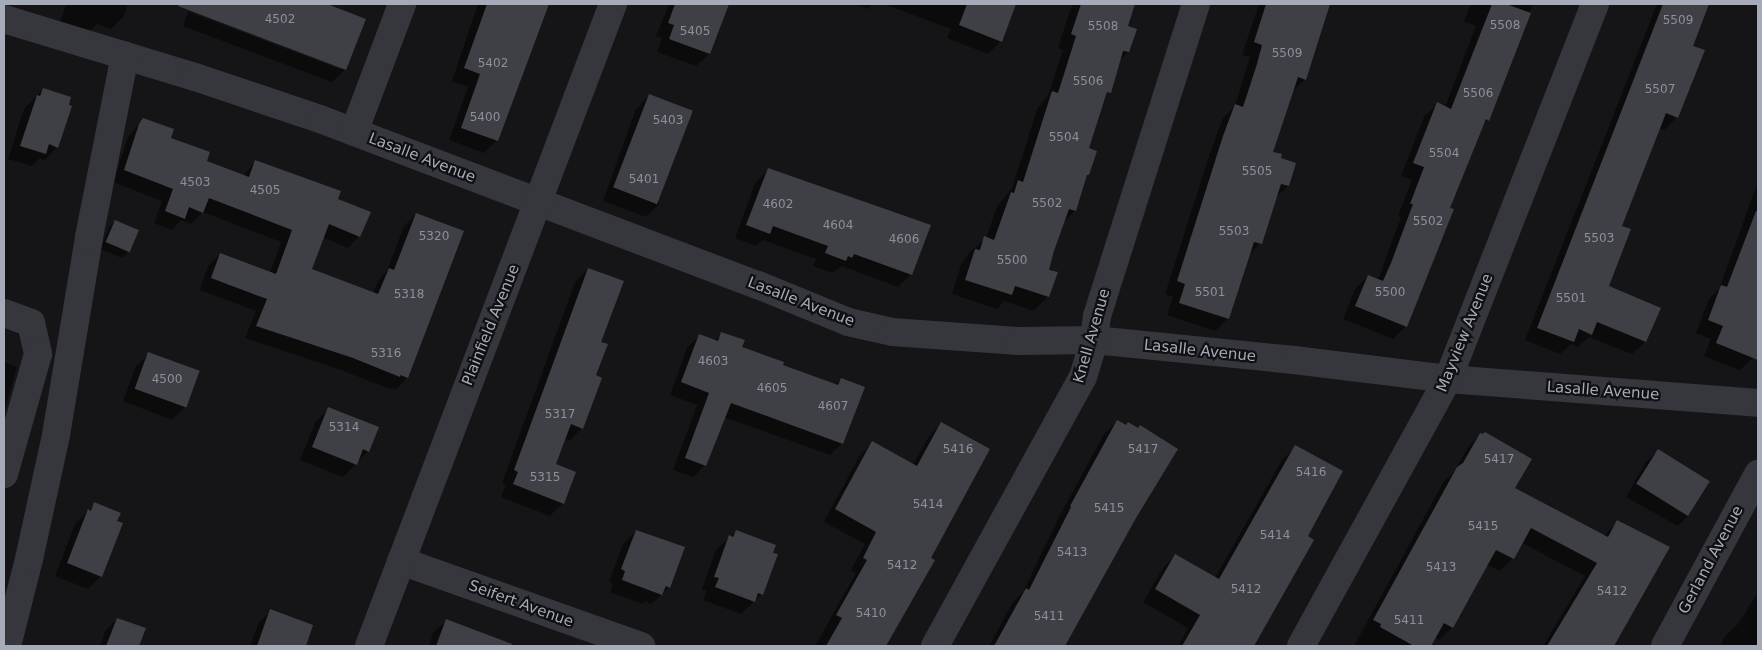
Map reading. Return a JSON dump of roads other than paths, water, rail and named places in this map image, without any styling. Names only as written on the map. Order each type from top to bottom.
[{"type":"street","points":[[354,132],[402,4]]},
{"type":"street","name":"Plainfield Avenue","points":[[369,646],[481,348],[539,203],[613,4]]},
{"type":"street","name":"Knell Avenue","points":[[935,646],[1083,377],[1094,340],[1097,316],[1196,4]]},
{"type":"street","name":"Mayview Avenue","points":[[1301,646],[1448,379],[1595,4]]},
{"type":"street","name":"Lasalle Avenue","points":[[4,19],[195,77],[354,132],[758,285],[848,322],[892,332],[1019,341],[1094,340],[1294,360],[1448,379],[1758,403]]},
{"type":"street","points":[[7,646],[29,559],[56,435],[89,237],[124,56]]},
{"type":"street","points":[[4,314],[31,324],[38,354],[4,474]]},
{"type":"street","name":"Gerland Avenue","points":[[1665,646],[1758,474]]},
{"type":"street","name":"Seifert Avenue","points":[[401,561],[641,646]]}]
